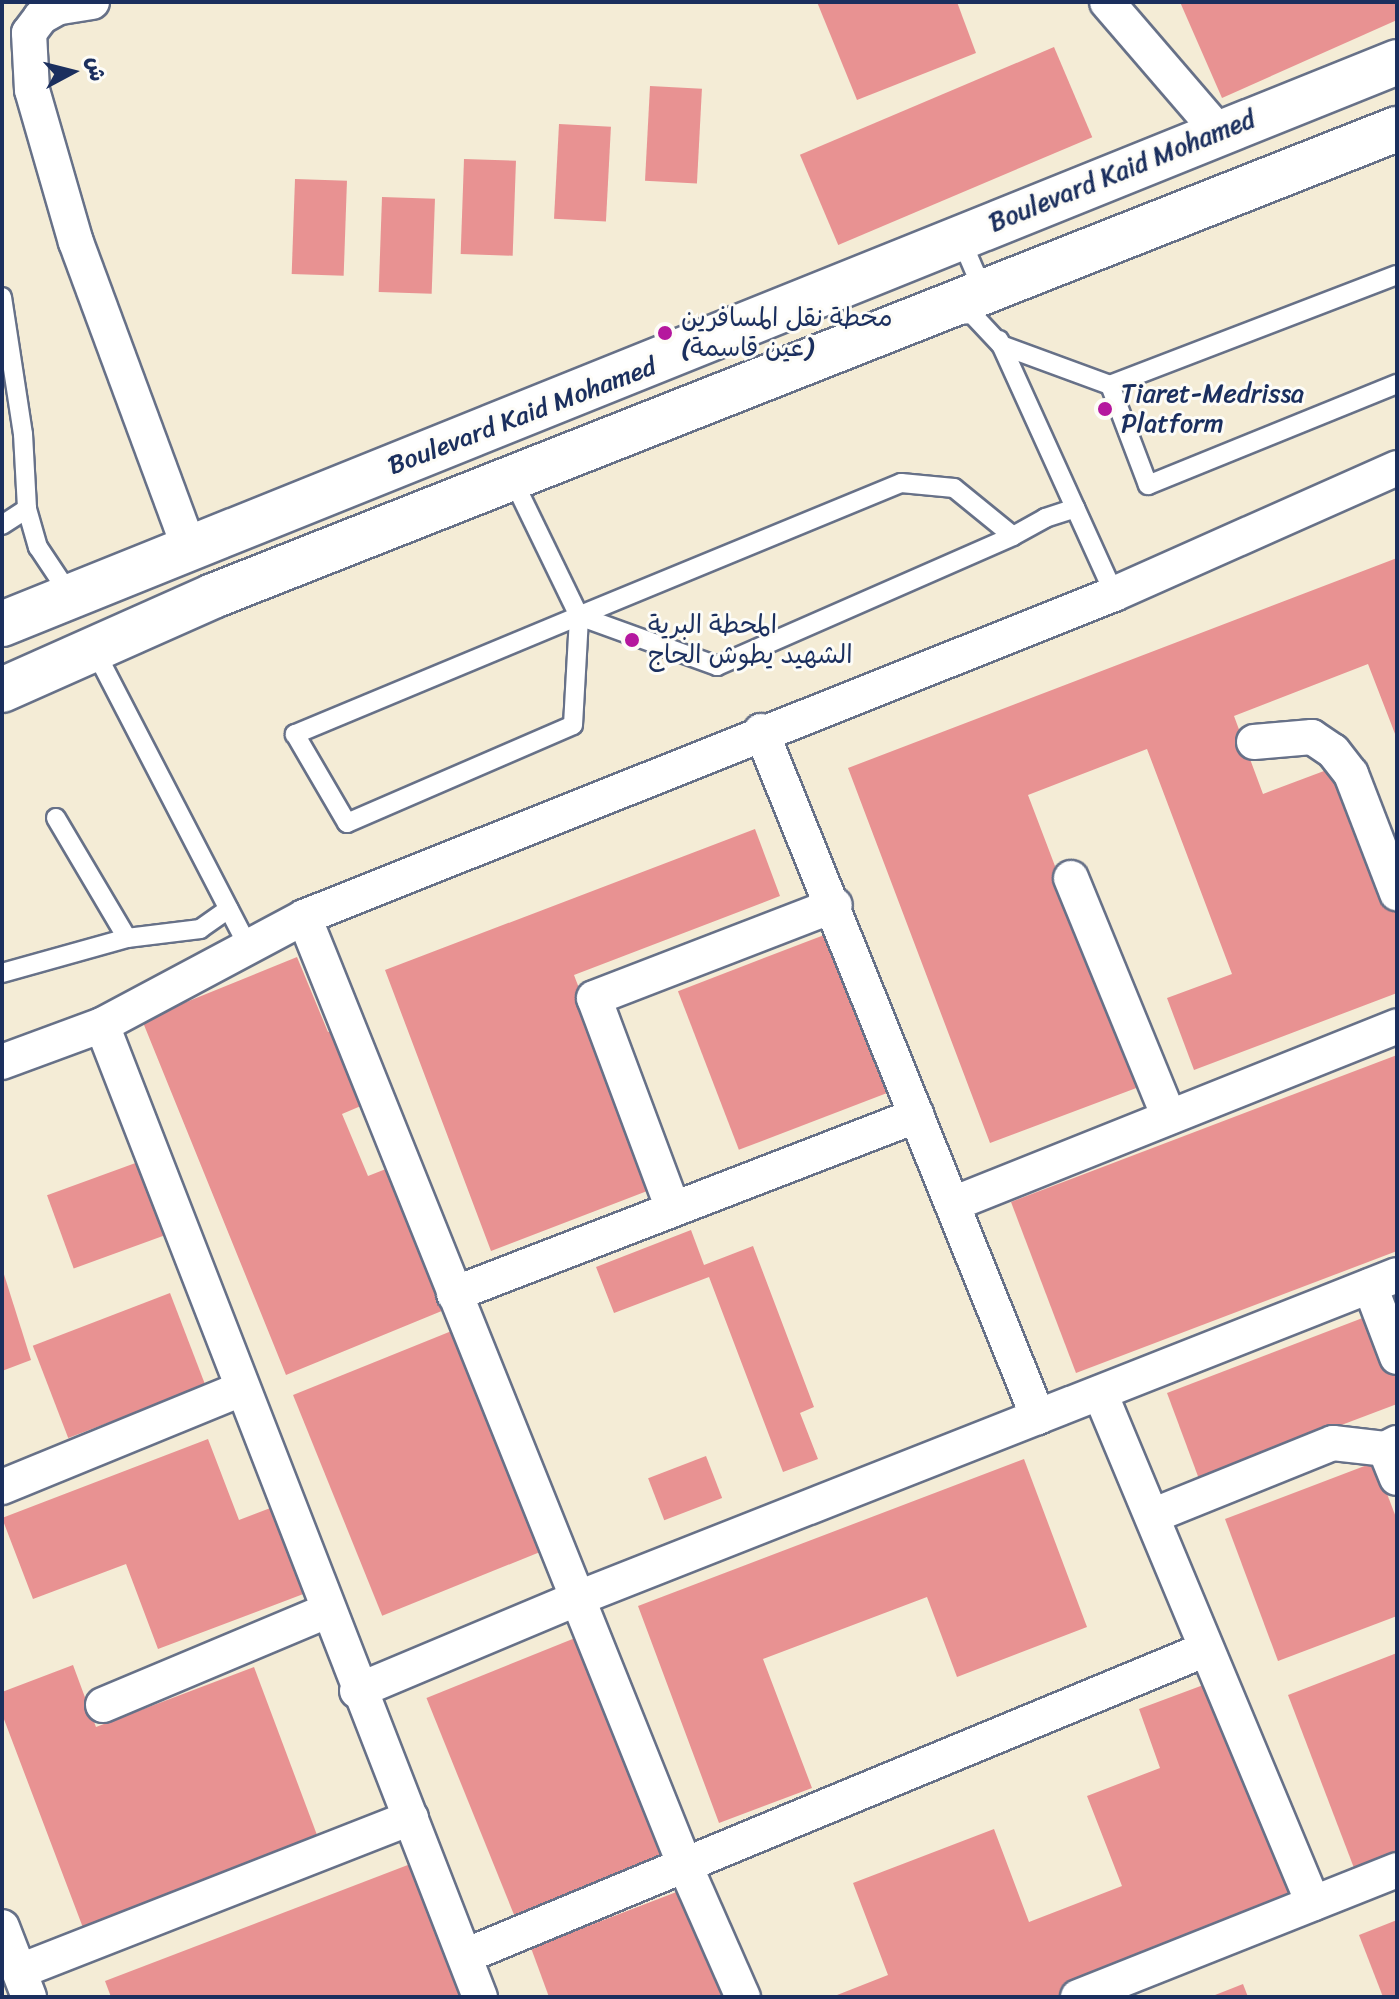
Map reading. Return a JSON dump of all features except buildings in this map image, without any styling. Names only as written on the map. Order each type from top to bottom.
[{"type":"main road","name":"Boulevard Kaid Mohamed","points":[[2,624],[188,545],[673,357],[1218,131],[1397,62]]},
{"type":"main road","name":"Boulevard Kaid Mohamed","points":[[2,690],[511,477],[933,315],[1397,129]]},
{"type":"street","points":[[92,2],[59,7],[41,17],[29,33],[32,90],[76,242],[188,545]]},
{"type":"street","points":[[1107,2],[1218,131]]},
{"type":"street","points":[[2,1062],[102,1025],[247,944],[304,917],[761,731],[1114,594],[1397,468]]},
{"type":"street","points":[[761,731],[835,905],[1038,1417]]},
{"type":"street","points":[[1254,742],[1312,737],[1333,751],[1351,774],[1397,893]]},
{"type":"street","points":[[1071,878],[1169,1117]]},
{"type":"street","points":[[673,1209],[594,998],[835,905]]},
{"type":"street","points":[[304,917],[454,1294],[581,1597],[686,1868],[743,1997]]},
{"type":"street","points":[[102,1025],[357,1691],[411,1818],[480,1997]]},
{"type":"street","points":[[953,1204],[1397,1026]]},
{"type":"street","points":[[454,1294],[917,1115]]},
{"type":"street","points":[[357,1691],[581,1597],[1383,1280],[1397,1357]]},
{"type":"street","points":[[2,1487],[241,1389]]},
{"type":"street","points":[[1100,1393],[1313,1903]]},
{"type":"street","points":[[1152,1516],[1333,1443],[1393,1457]]},
{"type":"street","points":[[103,1705],[327,1611]]},
{"type":"street","points":[[465,1956],[686,1868],[1206,1649]]},
{"type":"street","points":[[2,1927],[24,1984],[411,1818]]},
{"type":"street","points":[[1078,1997],[1397,1870]]},
{"type":"lane","points":[[960,237],[1004,351],[1114,594]]},
{"type":"lane","points":[[933,315],[972,314],[1004,351],[1113,391],[1397,275]]},
{"type":"lane","points":[[2,297],[23,434],[27,509],[38,547],[70,595]]},
{"type":"lane","points":[[1113,391],[1148,485],[1397,384]]},
{"type":"lane","points":[[511,477],[579,616],[573,725],[347,823],[295,734],[579,616],[901,483],[954,488],[1013,536]]},
{"type":"lane","points":[[579,616],[717,666],[1075,508]]},
{"type":"lane","points":[[2,525],[27,509]]},
{"type":"lane","points":[[94,649],[247,944]]},
{"type":"lane","points":[[56,818],[127,938]]},
{"type":"lane","points":[[2,974],[127,938],[200,929],[229,909]]},
{"type":"place","name":"محطة نقل المسافرين (عين قاسمة)","points":[[665,333]]},
{"type":"place","name":"Tiaret-Medrissa Platform","points":[[1105,409]]},
{"type":"place","name":"المحطة البرية الشهيد يطوش الحاج","points":[[632,640]]}]
